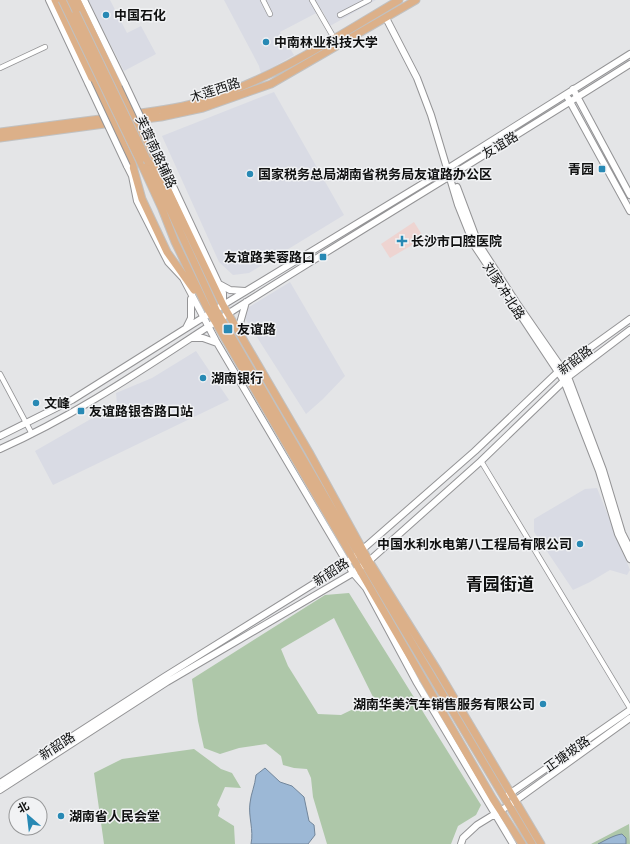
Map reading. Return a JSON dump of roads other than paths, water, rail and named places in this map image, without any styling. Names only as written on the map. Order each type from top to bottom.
[{"type":"main road","points":[[49,0],[132,176],[137,201],[143,215],[168,262],[183,278]]},
{"type":"main road","points":[[55,0],[135,170],[142,199],[172,260],[217,343],[355,556],[364,564],[507,796],[508,806],[532,844]]},
{"type":"main road","points":[[62,0],[140,161],[175,242],[206,306]]},
{"type":"main road","points":[[70,0],[195,264],[213,312],[355,556]]},
{"type":"main road","points":[[77,0],[223,305],[241,335],[355,556],[352,573],[366,588],[417,683],[498,812],[522,844]]},
{"type":"main road","name":"芙蓉南路辅路","points":[[84,0],[219,284],[223,293],[223,305]]},
{"type":"main road","name":"木莲西路","points":[[0,138],[133,117],[201,102],[264,78],[399,0]]},
{"type":"main road","name":"木莲西路","points":[[133,117],[161,117],[203,108],[271,84],[416,0]]},
{"type":"main road","name":"刘家冲北路","points":[[387,17],[417,78],[449,171],[478,243],[566,379],[603,470],[622,532],[630,549]]},
{"type":"main road","name":"友谊路","points":[[0,449],[32,434],[82,406],[208,327],[630,54]]},
{"type":"main road","name":"友谊路","points":[[0,436],[72,400],[245,291],[570,102],[630,64]]},
{"type":"main road","points":[[574,89],[630,195]]},
{"type":"main road","points":[[566,94],[630,211]]},
{"type":"main road","name":"木莲西路","points":[[0,132],[112,120]]},
{"type":"main road","points":[[172,260],[206,306],[213,312]]},
{"type":"main road","points":[[195,264],[214,275]]},
{"type":"main road","points":[[219,284],[230,290],[245,291]]},
{"type":"main road","points":[[186,328],[191,318],[190,293]]},
{"type":"main road","points":[[241,335],[240,322],[246,302]]},
{"type":"main road","name":"新韶路","points":[[0,783],[355,556],[469,456],[560,370],[630,319]]},
{"type":"main road","name":"新韶路","points":[[0,790],[167,682],[352,573],[481,461],[566,379],[630,330]]},
{"type":"main road","points":[[190,338],[203,338],[217,343]]},
{"type":"main road","name":"刘家冲北路","points":[[566,379],[599,471],[618,534],[630,559]]},
{"type":"main road","points":[[364,564],[498,812],[513,844]]},
{"type":"main road","name":"正塘坡路","points":[[507,796],[630,709]]},
{"type":"main road","name":"正塘坡路","points":[[461,844],[463,838],[477,825],[508,806],[630,718]]},
{"type":"main road","points":[[507,796],[515,801],[542,844]]},
{"type":"street","points":[[263,0],[270,14]]},
{"type":"street","points":[[312,0],[334,38]]},
{"type":"street","points":[[340,15],[369,0]]},
{"type":"street","points":[[0,68],[45,47]]},
{"type":"street","points":[[0,374],[32,434]]},
{"type":"street","points":[[481,461],[630,709]]},
{"type":"water","points":[[265,768],[280,782],[292,786],[304,797],[309,821],[314,825],[315,835],[308,844],[251,844],[251,799],[256,775]]},
{"type":"water","points":[[622,834],[626,838],[626,844],[598,844],[613,837]]},
{"type":"place","name":"中国石化","points":[[106,15]]},
{"type":"place","name":"中南林业科技大学","points":[[266,42]]},
{"type":"place","name":"青园","points":[[602,169]]},
{"type":"place","name":"国家税务总局湖南省税务局友谊路办公区","points":[[250,174]]},
{"type":"place","name":"长沙市口腔医院","points":[[402,241]]},
{"type":"place","name":"友谊路芙蓉路口","points":[[323,257]]},
{"type":"place","name":"友谊路","points":[[228,329]]},
{"type":"place","name":"湖南银行","points":[[203,378]]},
{"type":"place","name":"文峰","points":[[36,403]]},
{"type":"place","name":"友谊路银杏路口站","points":[[81,411]]},
{"type":"place","name":"中国水利水电第八工程局有限公司","points":[[580,544]]},
{"type":"place","name":"湖南华美汽车销售服务有限公司","points":[[543,704]]},
{"type":"place","name":"湖南省人民会堂","points":[[61,816]]},
{"type":"district","name":"青园街道","points":[[500,584]]}]
